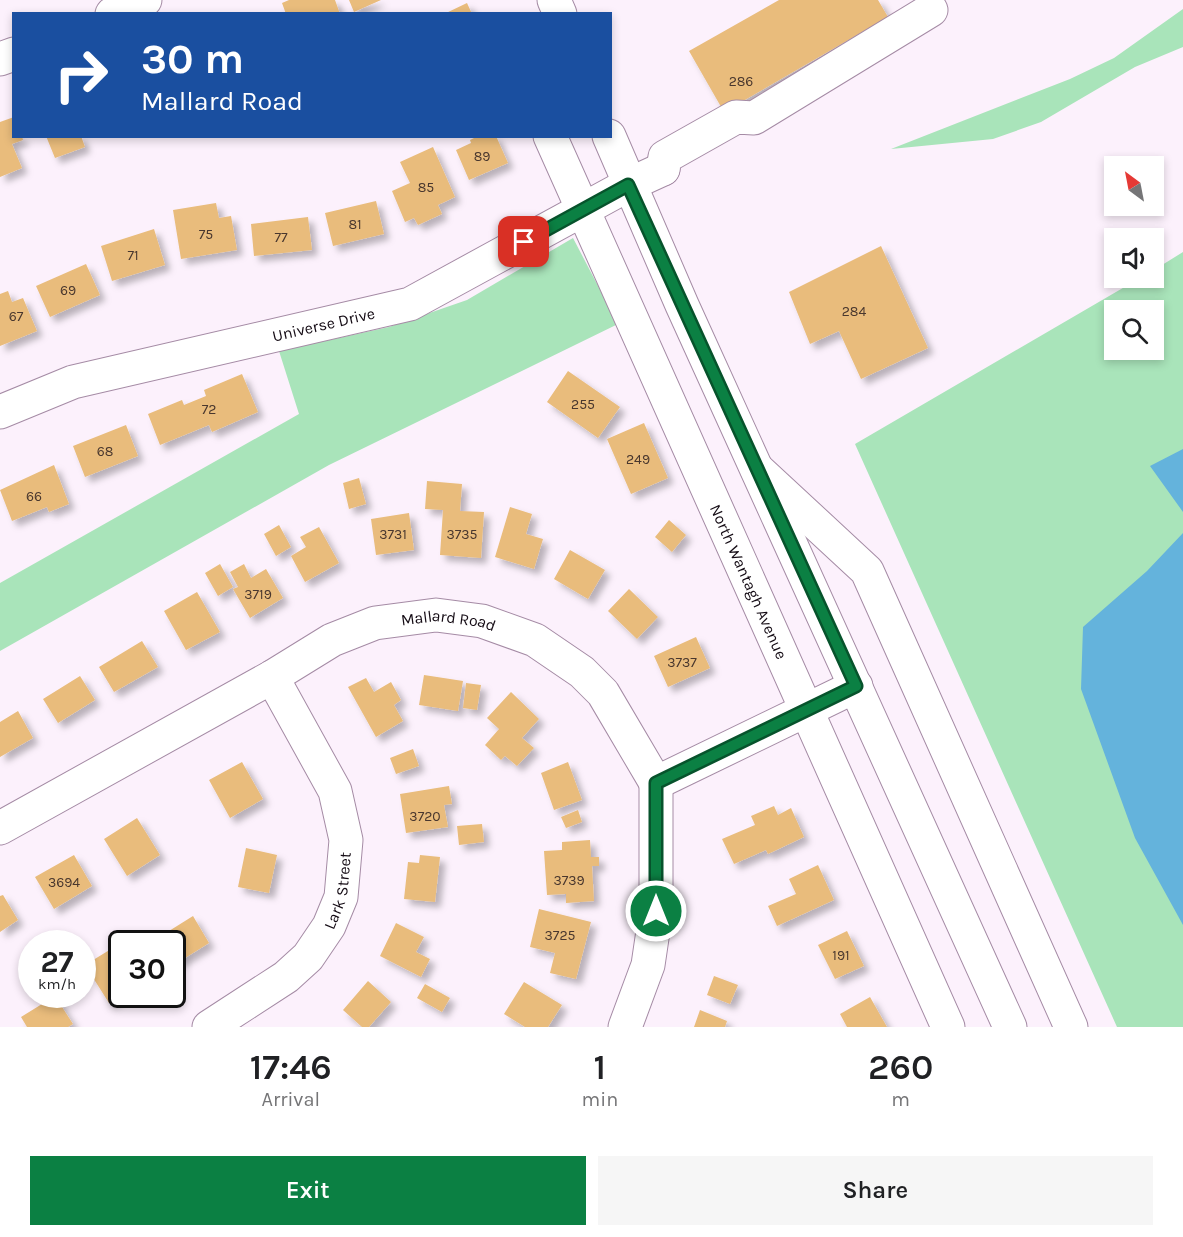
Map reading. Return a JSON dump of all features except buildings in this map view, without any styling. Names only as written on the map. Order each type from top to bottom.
[{"type":"street","points":[[117,12],[145,0]]},
{"type":"street","name":"Universe Drive","points":[[0,412],[73,382],[410,304],[628,185],[663,169],[672,174],[717,150],[748,132],[754,118],[935,3]]},
{"type":"street","name":"North Wantagh Avenue","points":[[551,138],[948,1027]]},
{"type":"street","points":[[610,138],[628,185],[1010,1027]]},
{"type":"street","points":[[757,469],[867,571],[1071,1027]]},
{"type":"street","name":"Mallard Road","points":[[0,828],[272,677],[332,640],[375,623],[436,615],[482,621],[535,640],[582,672],[603,693],[656,783]]},
{"type":"street","name":"Lark Street","points":[[209,1027],[286,977],[308,957],[329,926],[341,897],[346,840],[335,791],[272,677]]},
{"type":"street","points":[[625,1027],[648,965],[656,911],[656,783],[856,686]]},
{"type":"green space","points":[[1183,9],[1183,47],[1135,67],[1041,122],[993,139],[891,149],[1070,79],[1114,58]]},
{"type":"green space","points":[[573,238],[618,324],[329,465],[0,651],[0,583],[299,414],[279,351],[389,327],[467,300]]},
{"type":"green space","points":[[1183,252],[1183,1027],[1117,1027],[855,444],[1123,288],[1164,288],[1164,264]]},
{"type":"water","points":[[1183,449],[1183,512],[1150,466]]},
{"type":"water","points":[[1183,533],[1183,925],[1135,838],[1081,689],[1083,627],[1147,571]]},
{"type":"route","points":[[524,242],[628,185],[856,686],[656,783],[656,911]]}]
